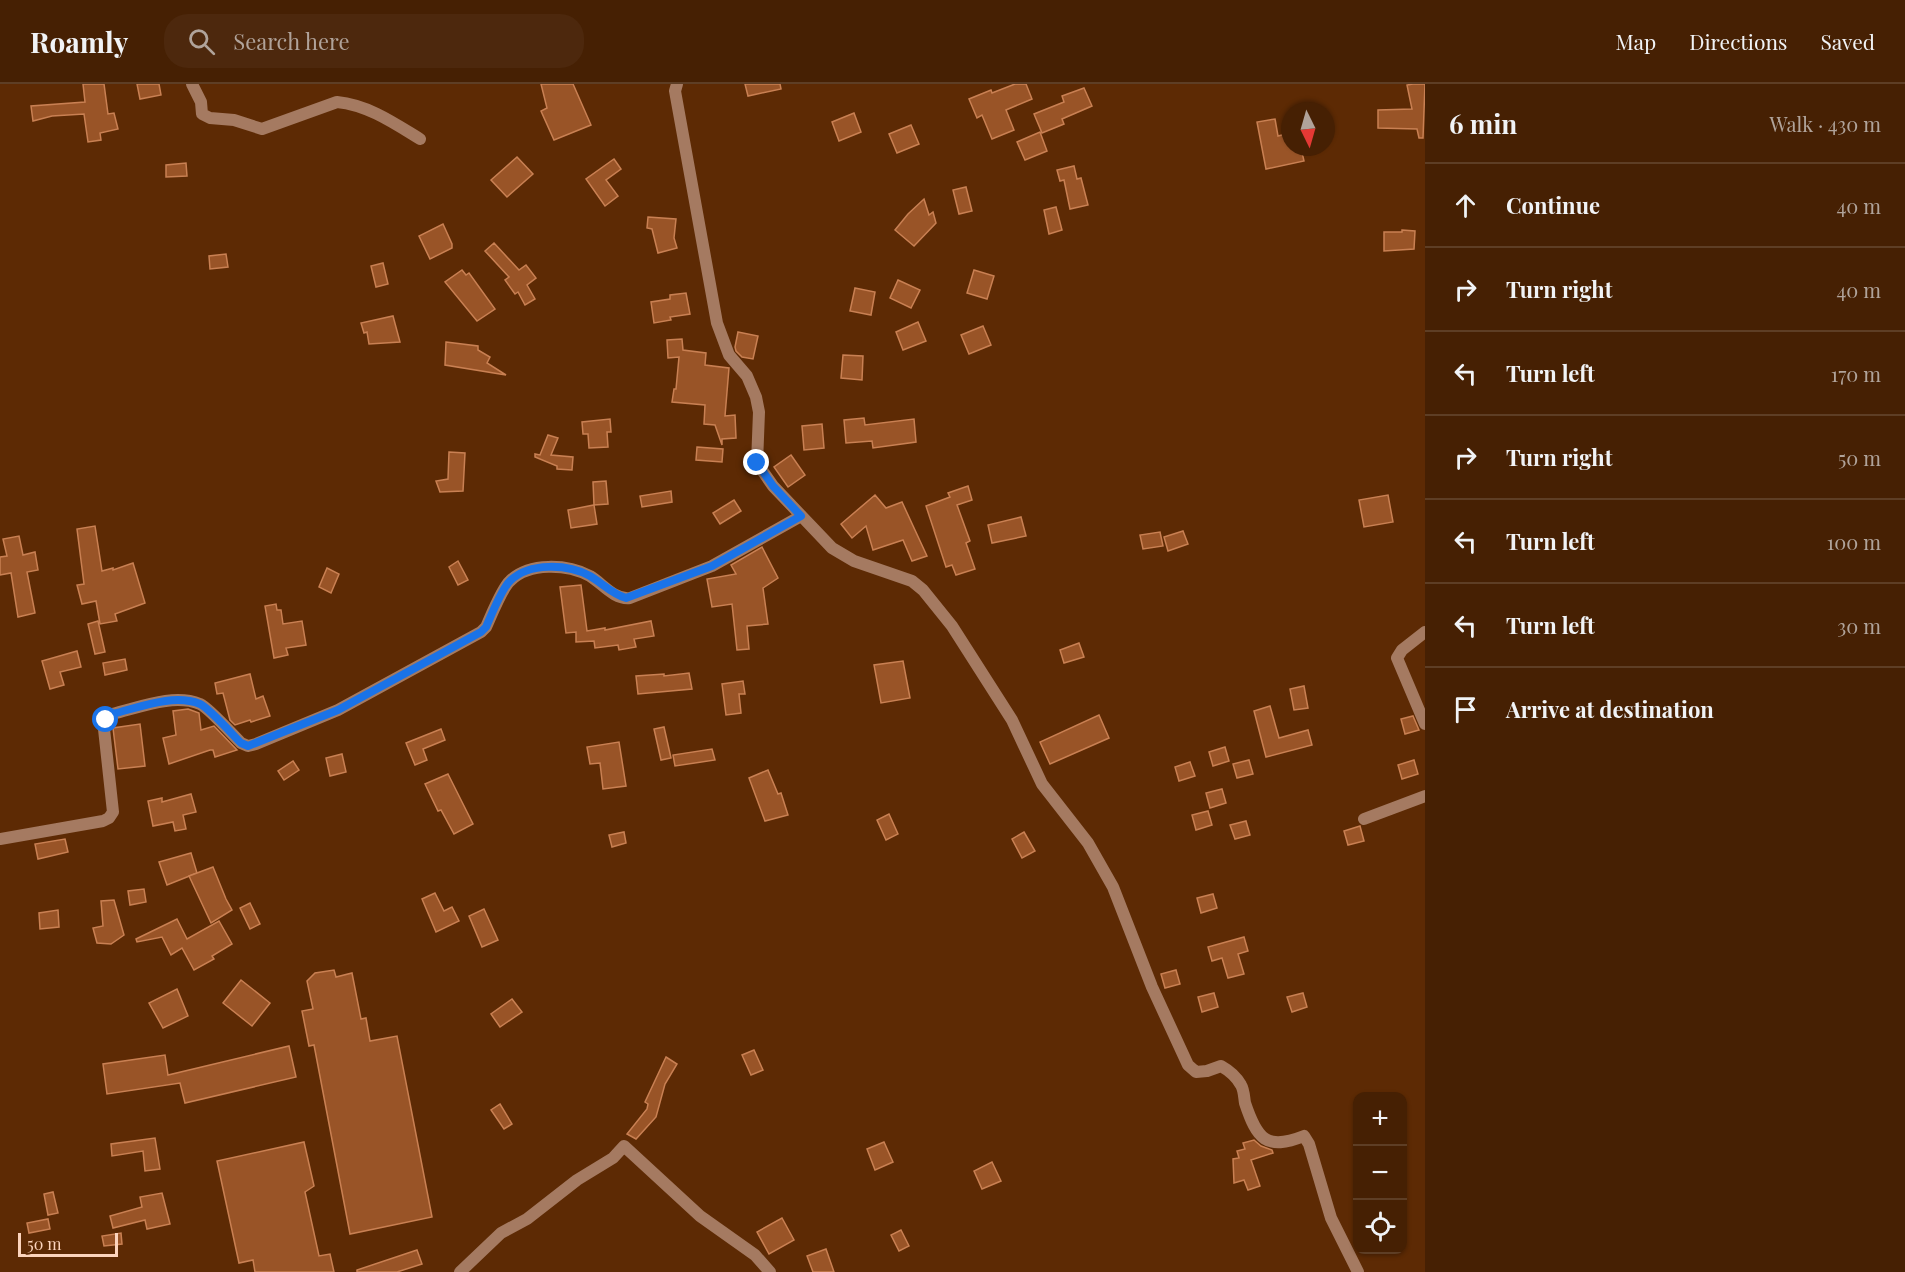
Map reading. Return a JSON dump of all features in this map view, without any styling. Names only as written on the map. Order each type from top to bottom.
[{"type":"street","points":[[192,84],[201,102],[202,114],[210,118],[234,120],[262,129],[337,102],[347,103],[383,116],[420,139]]},
{"type":"street","points":[[677,84],[675,91],[717,323],[729,355],[747,376],[758,404],[757,463],[773,486],[832,548],[854,561],[912,581],[952,626],[1011,720],[1042,784],[1088,843],[1113,887],[1152,987],[1188,1065],[1196,1072],[1221,1066],[1232,1072],[1242,1086],[1245,1103],[1262,1138],[1270,1143],[1292,1141],[1305,1136],[1331,1218],[1358,1272]]},
{"type":"street","points":[[0,839],[103,821],[109,818],[113,812],[104,729],[106,720],[112,714],[173,700],[202,704],[241,743],[248,746],[256,744],[338,710],[481,632],[486,627],[509,581],[527,570],[554,567],[576,571],[589,575],[618,596],[630,598],[712,566],[801,516]]},
{"type":"street","points":[[1425,632],[1402,650],[1397,658],[1425,724]]},
{"type":"street","points":[[1364,819],[1425,796]]},
{"type":"street","points":[[460,1272],[501,1233],[527,1219],[577,1180],[613,1158],[624,1146],[700,1216],[755,1255],[770,1272]]},
{"type":"building","points":[[83,84],[104,84],[108,114],[114,113],[118,129],[100,133],[101,140],[88,142],[84,114],[52,116],[33,121],[31,106],[85,102]]},
{"type":"building","points":[[137,84],[159,84],[161,95],[140,99]]},
{"type":"building","points":[[541,84],[573,84],[591,125],[554,140],[541,111],[547,108]]},
{"type":"building","points":[[745,84],[780,84],[781,89],[748,96]]},
{"type":"building","points":[[1015,84],[1026,84],[1032,99],[1006,110],[1014,130],[992,139],[982,115],[977,118],[969,99]]},
{"type":"building","points":[[1425,84],[1423,138],[1419,138],[1417,129],[1378,128],[1378,110],[1412,109],[1407,85]]},
{"type":"building","points":[[1084,88],[1092,106],[1062,119],[1064,124],[1042,133],[1034,114],[1064,102],[1062,96]]},
{"type":"building","points":[[854,113],[861,132],[839,141],[832,122]]},
{"type":"building","points":[[1275,119],[1278,136],[1281,135],[1281,156],[1303,156],[1304,161],[1266,169],[1257,122]]},
{"type":"building","points":[[911,125],[919,144],[897,153],[889,134]]},
{"type":"building","points":[[1040,132],[1047,151],[1025,160],[1017,142]]},
{"type":"building","points":[[517,157],[533,174],[507,197],[491,180]]},
{"type":"building","points":[[614,159],[621,169],[606,180],[618,196],[605,206],[586,179]]},
{"type":"building","points":[[186,163],[187,176],[166,177],[166,165]]},
{"type":"building","points":[[1074,166],[1077,179],[1081,178],[1088,205],[1070,209],[1064,180],[1060,181],[1057,170]]},
{"type":"building","points":[[966,187],[972,211],[959,214],[953,190]]},
{"type":"building","points":[[924,199],[929,215],[933,212],[936,223],[914,246],[895,230]]},
{"type":"building","points":[[1056,207],[1062,230],[1049,234],[1044,210]]},
{"type":"building","points":[[648,217],[676,219],[674,238],[677,248],[658,253],[652,229],[647,228]]},
{"type":"building","points":[[443,224],[452,248],[430,259],[419,236]]},
{"type":"building","points":[[1402,230],[1415,231],[1414,249],[1384,251],[1384,232],[1402,232]]},
{"type":"building","points":[[494,243],[519,270],[526,265],[536,278],[527,285],[535,299],[525,305],[518,292],[515,294],[505,280],[509,277],[485,251]]},
{"type":"building","points":[[226,254],[228,267],[210,269],[209,256]]},
{"type":"building","points":[[383,263],[388,284],[376,287],[371,266]]},
{"type":"building","points":[[462,270],[466,275],[469,273],[495,309],[477,321],[445,282]]},
{"type":"building","points":[[974,270],[994,276],[987,299],[967,293]]},
{"type":"building","points":[[898,280],[920,290],[911,308],[890,298]]},
{"type":"building","points":[[855,288],[875,292],[871,315],[850,311]]},
{"type":"building","points":[[686,293],[690,314],[670,317],[671,320],[654,323],[651,302],[670,299],[670,295]]},
{"type":"building","points":[[393,316],[400,342],[369,344],[367,332],[364,333],[361,323]]},
{"type":"building","points":[[918,322],[926,341],[903,350],[896,332]]},
{"type":"building","points":[[983,326],[991,345],[969,354],[961,335]]},
{"type":"building","points":[[738,332],[758,336],[753,359],[742,357],[736,351]]},
{"type":"building","points":[[682,339],[683,350],[706,353],[705,365],[729,368],[725,416],[735,415],[736,438],[722,439],[722,445],[715,425],[704,424],[705,405],[672,402],[674,389],[676,389],[679,357],[668,358],[667,340]]},
{"type":"building","points":[[446,342],[478,346],[478,350],[490,357],[487,363],[506,375],[445,365]]},
{"type":"building","points":[[843,355],[863,356],[862,380],[841,378]]},
{"type":"building","points":[[864,418],[865,425],[914,419],[916,442],[873,448],[872,441],[846,443],[844,420]]},
{"type":"building","points":[[610,419],[611,432],[607,432],[608,447],[589,448],[588,434],[583,434],[582,422]]},
{"type":"building","points":[[822,424],[824,448],[804,450],[802,426]]},
{"type":"building","points":[[548,435],[558,438],[551,455],[573,457],[572,470],[557,469],[557,466],[535,457],[535,454],[540,455]]},
{"type":"building","points":[[697,447],[723,449],[722,462],[696,460]]},
{"type":"building","points":[[449,452],[465,453],[463,491],[440,492],[436,481],[448,479]]},
{"type":"building","points":[[791,455],[805,475],[788,487],[774,467]]},
{"type":"building","points":[[606,481],[608,504],[594,505],[593,482]]},
{"type":"building","points":[[968,486],[972,500],[957,505],[970,541],[966,543],[975,569],[956,575],[952,565],[946,567],[926,506],[950,497],[948,493]]},
{"type":"building","points":[[671,491],[672,502],[642,507],[640,496]]},
{"type":"building","points":[[875,495],[886,508],[902,502],[927,556],[912,561],[903,540],[873,550],[866,526],[852,538],[841,524]]},
{"type":"building","points":[[1388,495],[1393,522],[1364,527],[1359,500]]},
{"type":"building","points":[[734,500],[741,511],[720,524],[713,513]]},
{"type":"building","points":[[594,505],[597,524],[571,528],[568,510]]},
{"type":"building","points":[[1021,517],[1026,536],[992,543],[988,525]]},
{"type":"building","points":[[95,526],[102,571],[133,563],[145,603],[115,614],[117,621],[100,624],[96,601],[82,604],[77,585],[84,584],[77,529]]},
{"type":"building","points":[[1183,531],[1188,544],[1168,551],[1164,537]]},
{"type":"building","points":[[1160,532],[1163,546],[1143,549],[1140,535]]},
{"type":"building","points":[[19,536],[23,555],[35,552],[38,570],[27,572],[35,613],[18,617],[11,573],[0,575],[0,557],[7,556],[3,539]]},
{"type":"building","points":[[762,547],[778,578],[763,588],[768,624],[747,626],[749,649],[737,650],[732,604],[712,607],[707,579],[736,574],[731,565]]},
{"type":"building","points":[[458,561],[468,580],[458,585],[449,567]]},
{"type":"building","points":[[327,568],[339,574],[331,593],[319,587]]},
{"type":"building","points":[[581,585],[587,631],[651,621],[654,636],[634,639],[636,647],[619,650],[618,645],[595,648],[594,641],[576,642],[576,632],[566,633],[560,587]]},
{"type":"building","points":[[276,604],[277,610],[281,610],[283,624],[302,621],[306,645],[286,648],[288,655],[274,658],[265,606]]},
{"type":"building","points":[[98,621],[105,652],[95,654],[88,624]]},
{"type":"building","points":[[1079,643],[1084,657],[1064,663],[1060,650]]},
{"type":"building","points":[[77,651],[81,667],[60,672],[64,685],[50,689],[42,661]]},
{"type":"building","points":[[125,659],[127,670],[105,675],[103,663]]},
{"type":"building","points":[[903,661],[910,698],[881,703],[874,665]]},
{"type":"building","points":[[689,673],[692,689],[638,694],[636,676]]},
{"type":"building","points":[[250,674],[256,699],[263,696],[270,716],[235,725],[230,720],[223,693],[217,694],[215,683]]},
{"type":"building","points":[[743,681],[745,694],[739,694],[741,713],[726,715],[722,684]]},
{"type":"building","points":[[1304,686],[1308,708],[1294,710],[1290,689]]},
{"type":"building","points":[[1270,706],[1279,738],[1308,730],[1312,745],[1266,757],[1254,711]]},
{"type":"building","points":[[188,709],[199,713],[201,730],[214,726],[237,750],[215,757],[213,750],[210,750],[169,764],[163,738],[176,735],[173,711]]},
{"type":"building","points":[[1099,715],[1109,738],[1050,764],[1040,742]]},
{"type":"building","points":[[1413,716],[1419,730],[1405,734],[1401,719]]},
{"type":"building","points":[[140,724],[145,766],[118,769],[113,728]]},
{"type":"building","points":[[664,727],[671,758],[661,760],[654,729]]},
{"type":"building","points":[[441,729],[445,740],[423,749],[427,760],[415,765],[406,743]]},
{"type":"building","points":[[619,742],[626,786],[603,789],[600,763],[590,764],[587,747]]},
{"type":"building","points":[[1225,747],[1229,761],[1213,766],[1209,752]]},
{"type":"building","points":[[712,749],[715,760],[675,766],[673,755]]},
{"type":"building","points":[[342,754],[346,772],[330,776],[326,758]]},
{"type":"building","points":[[1249,760],[1253,774],[1237,778],[1233,764]]},
{"type":"building","points":[[1414,760],[1418,774],[1402,779],[1398,765]]},
{"type":"building","points":[[293,761],[299,770],[284,780],[278,771]]},
{"type":"building","points":[[1190,762],[1195,776],[1179,781],[1175,767]]},
{"type":"building","points":[[768,770],[778,794],[781,793],[788,815],[765,821],[749,778]]},
{"type":"building","points":[[448,774],[473,824],[454,834],[441,810],[438,811],[425,784]]},
{"type":"building","points":[[1222,789],[1226,803],[1210,808],[1206,793]]},
{"type":"building","points":[[191,794],[196,812],[183,815],[186,829],[175,831],[173,822],[153,826],[148,801],[162,798],[162,802]]},
{"type":"building","points":[[1208,811],[1212,825],[1196,830],[1192,815]]},
{"type":"building","points":[[889,814],[898,834],[886,840],[877,820]]},
{"type":"building","points":[[1246,821],[1250,835],[1235,839],[1230,825]]},
{"type":"building","points":[[1360,826],[1364,841],[1348,845],[1344,831]]},
{"type":"building","points":[[624,832],[626,843],[612,847],[609,835]]},
{"type":"building","points":[[1024,832],[1035,851],[1022,858],[1012,839]]},
{"type":"building","points":[[65,839],[68,852],[38,859],[35,844]]},
{"type":"building","points":[[191,853],[197,873],[167,885],[159,862]]},
{"type":"building","points":[[213,867],[232,910],[211,923],[189,876]]},
{"type":"building","points":[[144,889],[146,902],[130,905],[128,891]]},
{"type":"building","points":[[435,893],[444,911],[452,907],[459,921],[436,932],[422,899]]},
{"type":"building","points":[[1213,894],[1217,908],[1201,913],[1197,898]]},
{"type":"building","points":[[114,900],[124,935],[111,944],[97,943],[93,928],[103,926],[101,901]]},
{"type":"building","points":[[250,903],[260,924],[250,929],[240,908]]},
{"type":"building","points":[[484,909],[498,940],[482,947],[469,916]]},
{"type":"building","points":[[58,910],[59,927],[40,929],[39,913]]},
{"type":"building","points":[[177,919],[187,939],[219,921],[232,944],[212,956],[214,959],[194,970],[182,948],[171,955],[162,937],[137,942],[136,939]]},
{"type":"building","points":[[1244,937],[1248,951],[1238,954],[1244,974],[1228,978],[1222,958],[1212,961],[1208,947]]},
{"type":"building","points":[[334,970],[336,977],[352,973],[361,1019],[366,1018],[370,1041],[397,1036],[432,1217],[350,1234],[314,1045],[309,1046],[302,1011],[313,1009],[307,981],[315,973]]},
{"type":"building","points":[[1176,970],[1180,984],[1165,988],[1161,974]]},
{"type":"building","points":[[241,980],[270,1003],[252,1026],[223,1003]]},
{"type":"building","points":[[177,989],[188,1016],[163,1028],[149,1003]]},
{"type":"building","points":[[1214,993],[1218,1007],[1202,1012],[1198,997]]},
{"type":"building","points":[[1303,993],[1307,1007],[1292,1012],[1287,997]]},
{"type":"building","points":[[512,999],[522,1012],[500,1027],[491,1014]]},
{"type":"building","points":[[289,1046],[296,1077],[185,1103],[180,1083],[107,1094],[103,1064],[165,1055],[168,1075]]},
{"type":"building","points":[[754,1050],[763,1070],[751,1075],[742,1055]]},
{"type":"building","points":[[666,1057],[677,1064],[665,1084],[656,1117],[636,1139],[627,1134],[647,1109],[648,1104],[645,1102]]},
{"type":"building","points":[[500,1104],[512,1124],[504,1129],[491,1110]]},
{"type":"building","points":[[155,1138],[160,1169],[145,1171],[143,1151],[112,1156],[111,1144]]},
{"type":"building","points":[[1254,1140],[1261,1146],[1272,1150],[1273,1153],[1251,1160],[1260,1186],[1248,1190],[1244,1180],[1234,1183],[1233,1159],[1239,1158],[1237,1151],[1245,1149],[1243,1143]]},
{"type":"building","points":[[304,1142],[314,1186],[305,1192],[319,1256],[330,1254],[334,1272],[255,1272],[253,1260],[239,1263],[217,1161]]},
{"type":"building","points":[[884,1142],[893,1162],[875,1170],[867,1149]]},
{"type":"building","points":[[992,1162],[1001,1181],[982,1189],[974,1171]]},
{"type":"building","points":[[53,1192],[58,1213],[48,1215],[44,1194]]},
{"type":"building","points":[[162,1193],[170,1224],[147,1229],[145,1220],[113,1228],[110,1216],[142,1207],[140,1197]]},
{"type":"building","points":[[782,1218],[794,1240],[769,1254],[757,1232]]},
{"type":"building","points":[[48,1219],[50,1229],[29,1233],[27,1223]]},
{"type":"building","points":[[901,1230],[909,1246],[899,1251],[891,1235]]},
{"type":"building","points":[[121,1233],[122,1244],[104,1246],[102,1236]]},
{"type":"building","points":[[826,1249],[834,1272],[813,1272],[807,1256]]},
{"type":"building","points":[[417,1250],[422,1264],[397,1272],[357,1272],[357,1270]]},
{"type":"route","points":[[106,720],[112,714],[173,700],[192,702],[202,704],[241,743],[248,746],[338,710],[481,632],[486,627],[509,581],[527,570],[554,567],[576,571],[589,575],[618,596],[626,598],[702,571],[801,516],[773,486],[757,463]]}]
